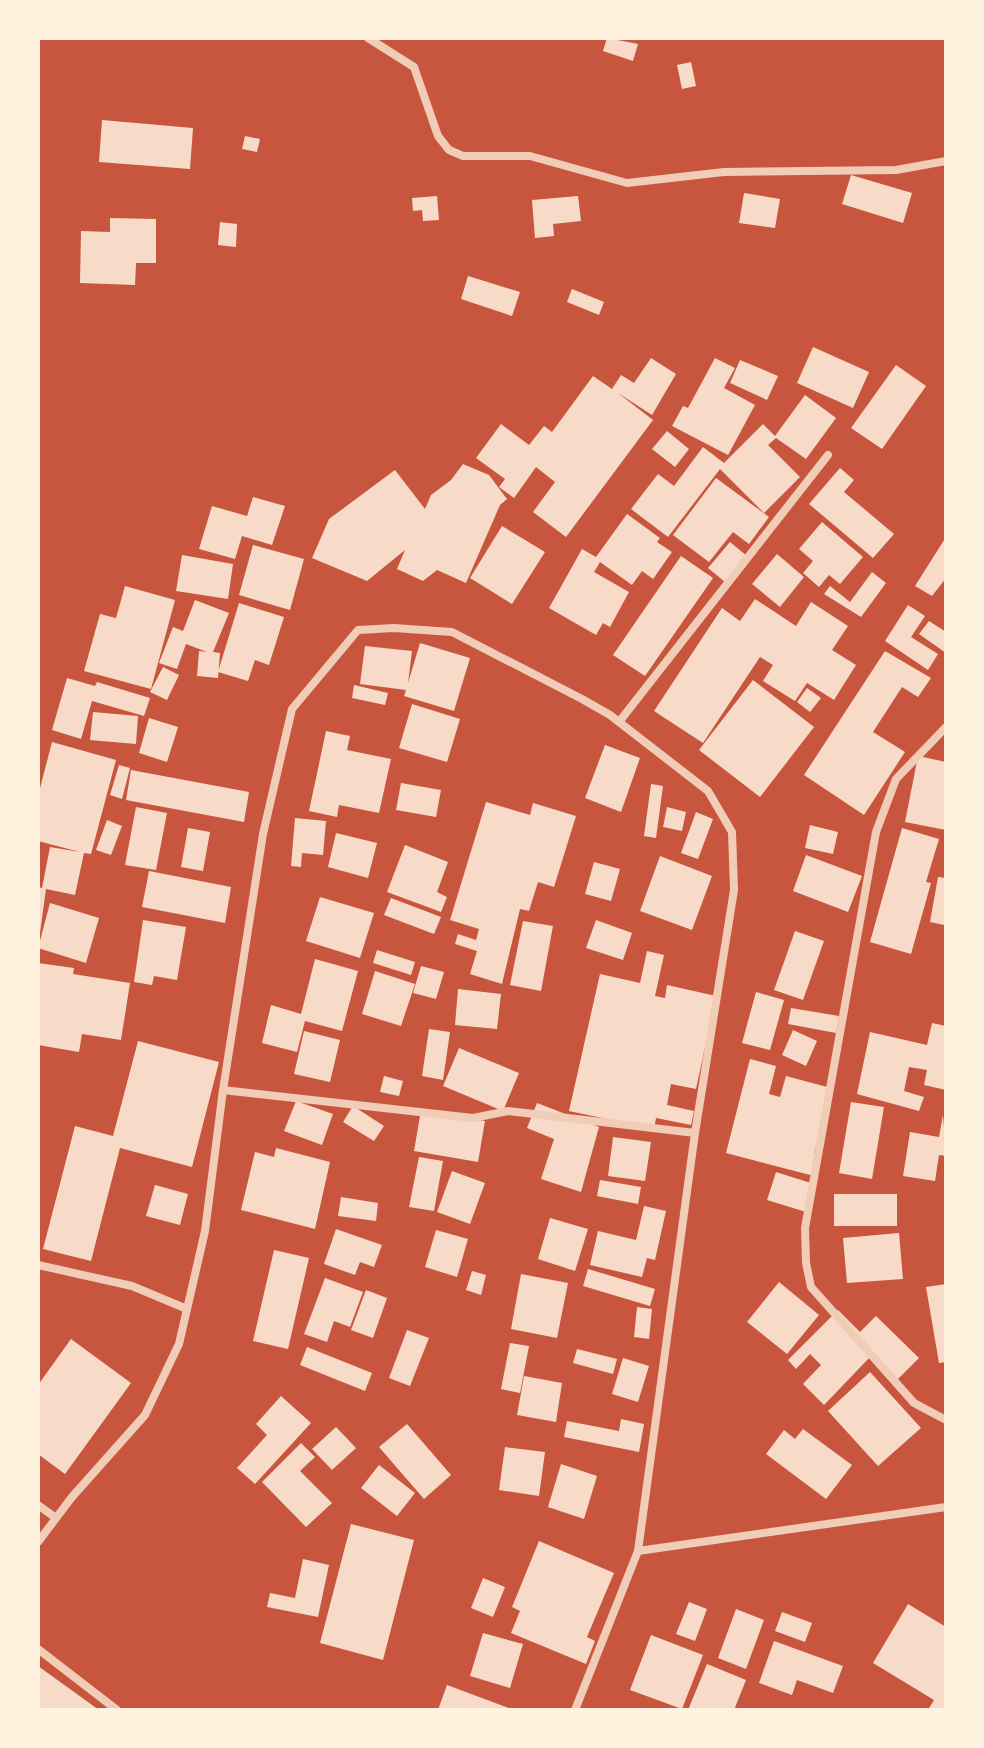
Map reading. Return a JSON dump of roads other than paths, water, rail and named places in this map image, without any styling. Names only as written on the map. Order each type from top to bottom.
[{"type":"street","points":[[368,38],[414,67],[438,136],[449,150],[463,156],[530,156],[627,183],[724,172],[896,170],[946,161]]},
{"type":"street","points":[[619,722],[828,455]]},
{"type":"street","points":[[38,1542],[145,1415],[179,1344],[205,1231],[223,1090],[263,834],[292,709],[358,630],[394,628],[452,632],[619,722],[708,791],[732,832],[734,890],[695,1133],[638,1551],[575,1710]]},
{"type":"street","points":[[946,727],[896,779],[876,832],[805,1240],[811,1287],[914,1403],[946,1420]]},
{"type":"street","points":[[223,1090],[458,1117],[473,1118],[508,1111],[695,1133]]},
{"type":"street","points":[[38,1265],[132,1286],[187,1309]]},
{"type":"street","points":[[38,1505],[56,1518]]},
{"type":"street","points":[[638,1551],[946,1507]]},
{"type":"street","points":[[38,1649],[117,1710]]}]
